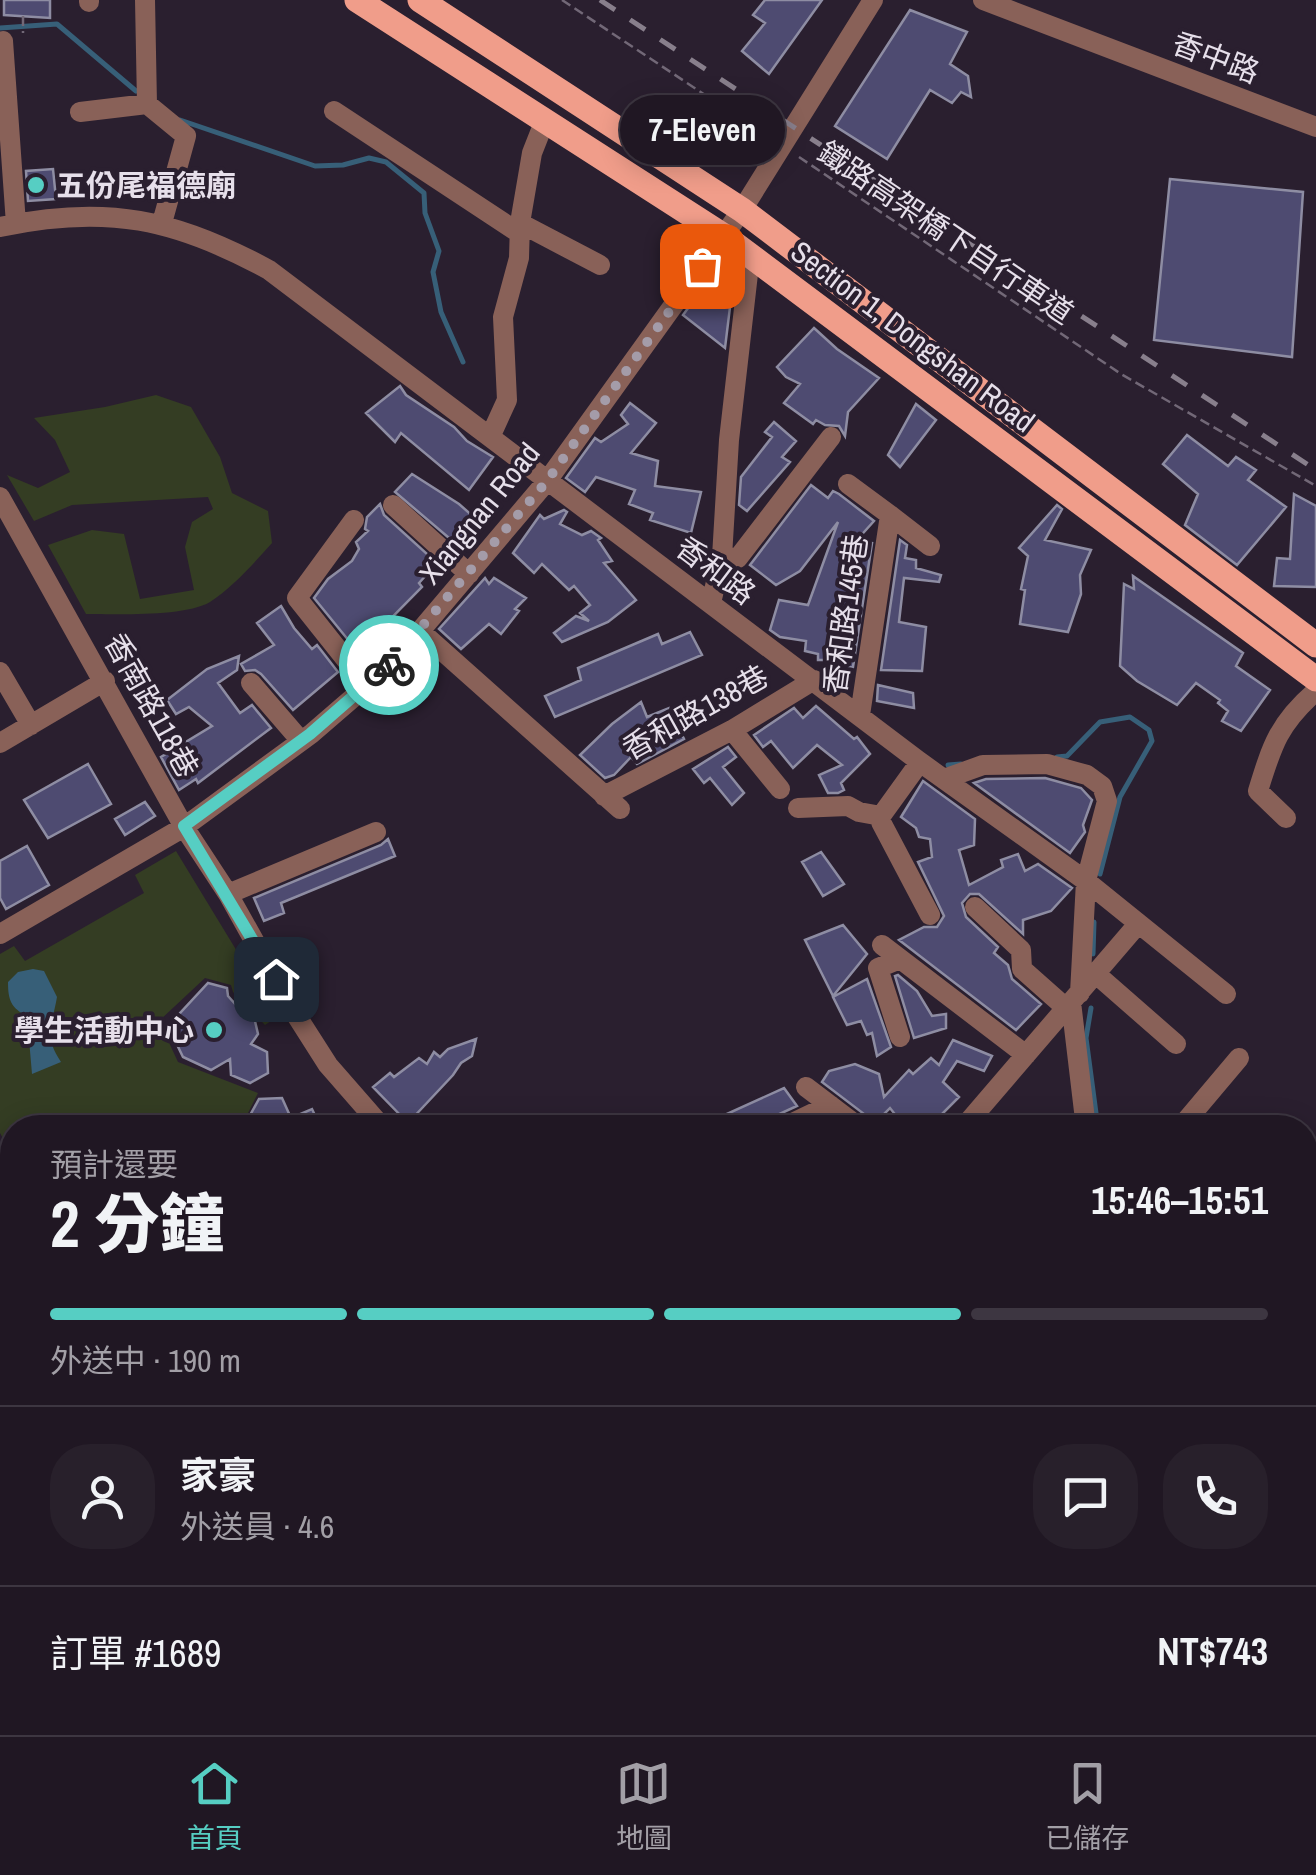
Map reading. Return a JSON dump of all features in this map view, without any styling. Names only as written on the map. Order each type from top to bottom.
[{"type":"main road","name":"Section 1, Dongshan Road","points":[[356,0],[724,236],[1316,679]]},
{"type":"main road","name":"Section 1, Dongshan Road","points":[[420,0],[742,210],[1316,645]]},
{"type":"street","points":[[145,0],[148,104]]},
{"type":"street","name":"Xiangnan Road","points":[[0,934],[184,826],[302,741],[367,686],[420,631],[547,481],[724,236],[873,0]]},
{"type":"street","name":"香中路","points":[[982,0],[1316,127]]},
{"type":"street","points":[[0,42],[3,41],[8,225]]},
{"type":"street","points":[[80,112],[148,104],[186,136],[162,223]]},
{"type":"street","points":[[334,111],[520,228],[600,265]]},
{"type":"street","points":[[490,435],[508,400],[503,318],[518,258],[532,153],[545,120]]},
{"type":"street","name":"香和路","points":[[8,225],[66,215],[162,223],[220,243],[269,270],[920,762],[1094,888],[1226,994]]},
{"type":"street","points":[[711,603],[722,558],[729,440],[750,256]]},
{"type":"street","points":[[722,558],[738,558],[831,437]]},
{"type":"street","name":"香和路145巷","points":[[848,484],[890,515],[860,715]]},
{"type":"street","name":"香南路118巷","points":[[0,497],[184,826]]},
{"type":"street","points":[[394,506],[469,574]]},
{"type":"street","points":[[890,515],[930,546]]},
{"type":"street","points":[[354,520],[297,598],[367,686]]},
{"type":"street","name":"香和路138巷","points":[[420,631],[612,803],[814,680]]},
{"type":"street","points":[[0,672],[31,724]]},
{"type":"street","points":[[0,743],[105,681]]},
{"type":"street","points":[[251,683],[302,741]]},
{"type":"street","points":[[1286,818],[1258,790],[1273,742],[1296,709],[1316,691]]},
{"type":"street","points":[[732,730],[780,789]]},
{"type":"street","points":[[920,762],[881,816],[881,822],[930,915]]},
{"type":"street","points":[[944,779],[983,765],[1047,764],[1088,775],[1102,786],[1107,801],[1072,1001],[1085,1115]]},
{"type":"street","points":[[798,808],[848,806],[881,816]]},
{"type":"street","points":[[184,826],[328,1065],[372,1115]]},
{"type":"street","points":[[228,894],[376,832]]},
{"type":"street","points":[[975,907],[1021,950],[1022,969],[1072,1001]]},
{"type":"street","points":[[973,1115],[1138,924]]},
{"type":"street","points":[[882,945],[1026,1055]]},
{"type":"street","points":[[900,959],[878,968],[900,1037]]},
{"type":"street","points":[[1096,974],[1176,1044]]},
{"type":"street","points":[[1191,1115],[1239,1058]]},
{"type":"street","points":[[806,1086],[844,1115]]},
{"type":"street","points":[[808,1115],[830,1104]]},
{"type":"path","name":"鐵路高架橋下自行車道","points":[[562,0],[1121,374],[1316,486]]},
{"type":"path","points":[[23,16],[23,33]]},
{"type":"green space","points":[[156,395],[191,407],[220,457],[232,493],[268,511],[272,543],[227,589],[199,607],[150,614],[86,614],[48,545],[92,530],[124,534],[140,599],[194,590],[185,547],[192,522],[213,509],[208,497],[72,505],[34,521],[7,475],[38,488],[70,472],[55,440],[34,418]]},
{"type":"green space","points":[[176,851],[277,1017],[265,1025],[233,992],[231,985],[205,978],[159,1021],[178,1062],[258,1093],[247,1115],[0,1115],[0,954],[14,946],[25,961],[144,893],[135,875]]},
{"type":"water","points":[[44,971],[57,997],[51,1037],[61,1062],[32,1074],[27,1016],[12,1003],[8,982],[18,972]]},
{"type":"building","points":[[4,0],[50,0],[50,18],[4,15]]},
{"type":"building","points":[[765,0],[822,0],[769,74],[742,51],[765,23],[753,15]]},
{"type":"building","points":[[910,10],[967,32],[950,64],[968,76],[971,97],[961,92],[952,103],[930,90],[887,159],[835,126]]},
{"type":"building","name":"五份尾福德廟","points":[[53,169],[56,199],[28,201],[26,171]]},
{"type":"building","points":[[1170,179],[1303,192],[1292,357],[1154,340]]},
{"type":"building","points":[[708,281],[731,299],[725,348],[683,315]]},
{"type":"building","points":[[814,328],[879,378],[848,412],[845,436],[839,426],[816,420],[813,424],[784,403],[800,384],[777,367]]},
{"type":"building","points":[[400,386],[406,395],[493,457],[469,490],[401,433],[395,442],[366,413]]},
{"type":"building","points":[[630,403],[656,423],[631,453],[658,461],[655,486],[701,492],[691,533],[650,520],[653,513],[629,504],[635,490],[596,477],[585,492],[566,478],[595,438],[601,442],[628,424],[621,415]]},
{"type":"building","points":[[916,404],[936,420],[900,467],[888,455]]},
{"type":"building","points":[[774,422],[796,441],[782,457],[790,462],[747,511],[739,505],[741,477],[772,437],[765,432]]},
{"type":"building","points":[[1187,435],[1228,466],[1236,457],[1256,470],[1248,480],[1286,507],[1237,565],[1185,525],[1198,494],[1163,464]]},
{"type":"building","points":[[412,474],[459,504],[484,526],[462,549],[395,492]]},
{"type":"building","points":[[811,485],[828,498],[833,491],[839,494],[874,521],[856,541],[872,543],[853,667],[828,669],[829,660],[818,660],[818,654],[805,651],[806,641],[780,637],[770,630],[779,600],[808,605],[838,522],[800,571],[776,585],[750,565]]},
{"type":"building","points":[[1294,494],[1316,506],[1316,587],[1274,586],[1277,558],[1290,559]]},
{"type":"building","points":[[380,504],[384,515],[437,563],[419,583],[422,587],[358,652],[314,598],[328,579],[352,561],[359,549],[356,542],[368,531],[367,517]]},
{"type":"building","points":[[1057,505],[1062,509],[1045,540],[1091,550],[1080,575],[1081,594],[1068,632],[1020,624],[1025,590],[1021,589],[1028,556],[1019,548]]},
{"type":"building","points":[[567,512],[560,524],[582,535],[591,531],[601,538],[598,540],[612,561],[604,563],[636,600],[608,622],[562,642],[554,633],[576,616],[589,621],[580,613],[590,605],[574,586],[569,590],[542,564],[534,573],[513,553],[540,515],[544,519]]},
{"type":"building","points":[[900,540],[907,545],[905,558],[916,560],[916,568],[941,575],[939,582],[904,578],[899,622],[926,627],[922,671],[881,670]]},
{"type":"building","points":[[1133,576],[1243,653],[1236,666],[1270,690],[1241,731],[1222,721],[1228,711],[1218,703],[1220,700],[1196,683],[1177,705],[1120,666],[1124,584],[1134,589]]},
{"type":"building","points":[[485,578],[489,584],[494,578],[526,598],[501,634],[489,624],[461,649],[439,629]]},
{"type":"building","points":[[281,606],[312,649],[317,645],[338,672],[293,710],[261,674],[245,671],[241,664],[274,645],[257,623]]},
{"type":"building","points":[[690,632],[702,655],[555,717],[545,696],[581,680],[578,668],[658,634],[662,644]]},
{"type":"building","points":[[239,656],[237,670],[218,683],[240,713],[252,705],[271,728],[198,783],[196,779],[179,790],[161,757],[212,726],[189,707],[176,714],[167,700],[207,669]]},
{"type":"building","points":[[878,685],[913,693],[914,708],[877,701]]},
{"type":"building","points":[[641,702],[647,717],[669,708],[684,739],[637,764],[631,757],[614,775],[605,778],[580,755]]},
{"type":"building","points":[[816,706],[854,739],[857,737],[870,754],[841,783],[844,790],[838,793],[828,793],[819,775],[842,765],[817,745],[793,768],[771,741],[763,747],[754,735],[794,708],[803,718]]},
{"type":"building","points":[[728,747],[736,757],[723,767],[744,793],[732,805],[710,778],[704,783],[693,769]]},
{"type":"building","points":[[88,764],[111,804],[48,838],[24,800]]},
{"type":"building","points":[[1045,778],[1081,788],[1092,800],[1083,825],[1085,832],[1070,853],[974,783],[986,779]]},
{"type":"building","points":[[923,781],[975,819],[974,845],[959,850],[969,885],[1003,867],[1001,860],[1018,854],[1025,871],[1038,864],[1072,888],[1051,911],[1023,920],[1023,934],[979,894],[970,894],[962,903],[966,917],[998,947],[994,953],[1008,965],[1012,979],[1041,1004],[1016,1030],[899,940],[924,927],[937,927],[944,916],[918,862],[932,857],[930,839],[919,837],[916,828],[901,817]]},
{"type":"building","points":[[145,802],[155,816],[125,835],[115,819]]},
{"type":"building","points":[[388,839],[395,856],[281,903],[284,913],[264,921],[254,898]]},
{"type":"building","points":[[27,846],[49,885],[6,909],[0,898],[0,861]]},
{"type":"building","points":[[821,852],[844,884],[823,896],[802,862]]},
{"type":"building","points":[[843,925],[867,954],[833,996],[805,940]]},
{"type":"building","points":[[895,976],[917,991],[932,1016],[946,1014],[946,1028],[914,1038]]},
{"type":"building","points":[[867,979],[891,1047],[877,1056],[872,1033],[867,1035],[861,1021],[847,1025],[833,997]]},
{"type":"building","name":"學生活動中心","points":[[208,983],[227,988],[228,996],[246,1016],[254,1017],[258,1034],[251,1044],[267,1052],[268,1073],[250,1083],[231,1075],[230,1059],[211,1070],[183,1057],[168,1026]]},
{"type":"building","points":[[476,1039],[472,1056],[461,1063],[416,1115],[400,1115],[373,1087],[419,1058],[427,1064],[434,1052],[440,1057],[448,1049]]},
{"type":"building","points":[[953,1040],[992,1056],[984,1071],[957,1061],[943,1082],[959,1097],[941,1115],[896,1115],[890,1108],[883,1115],[865,1115],[822,1082],[829,1071],[855,1064],[879,1074],[884,1097],[909,1070],[913,1074],[931,1058],[939,1065]]},
{"type":"building","points":[[784,1088],[797,1106],[777,1115],[725,1115]]},
{"type":"building","points":[[282,1098],[290,1115],[250,1115],[259,1099]]},
{"type":"waterway","points":[[0,28],[57,24],[136,91]]},
{"type":"waterway","points":[[180,120],[315,166],[343,165],[369,158],[386,162],[424,193],[425,213],[439,251],[433,272],[441,312],[463,362]]},
{"type":"waterway","points":[[1057,757],[1067,756],[1100,722],[1130,717],[1149,730],[1152,741],[1120,797],[1100,874]]},
{"type":"waterway","points":[[948,765],[961,764]]},
{"type":"waterway","points":[[1093,954],[1094,922]]},
{"type":"waterway","points":[[1091,1008],[1086,1038],[1096,1115]]},
{"type":"railway","points":[[600,0],[1316,470]]},
{"type":"way so far","points":[[389,665],[547,481],[702,266]]},
{"type":"place","name":"五份尾福德廟","points":[[36,185]]},
{"type":"place","name":"7-Eleven","points":[[702,266]]},
{"type":"place","name":"學生活動中心","points":[[214,1030]]},
{"type":"route","points":[[276,979],[184,826],[310,734],[389,665]]}]
